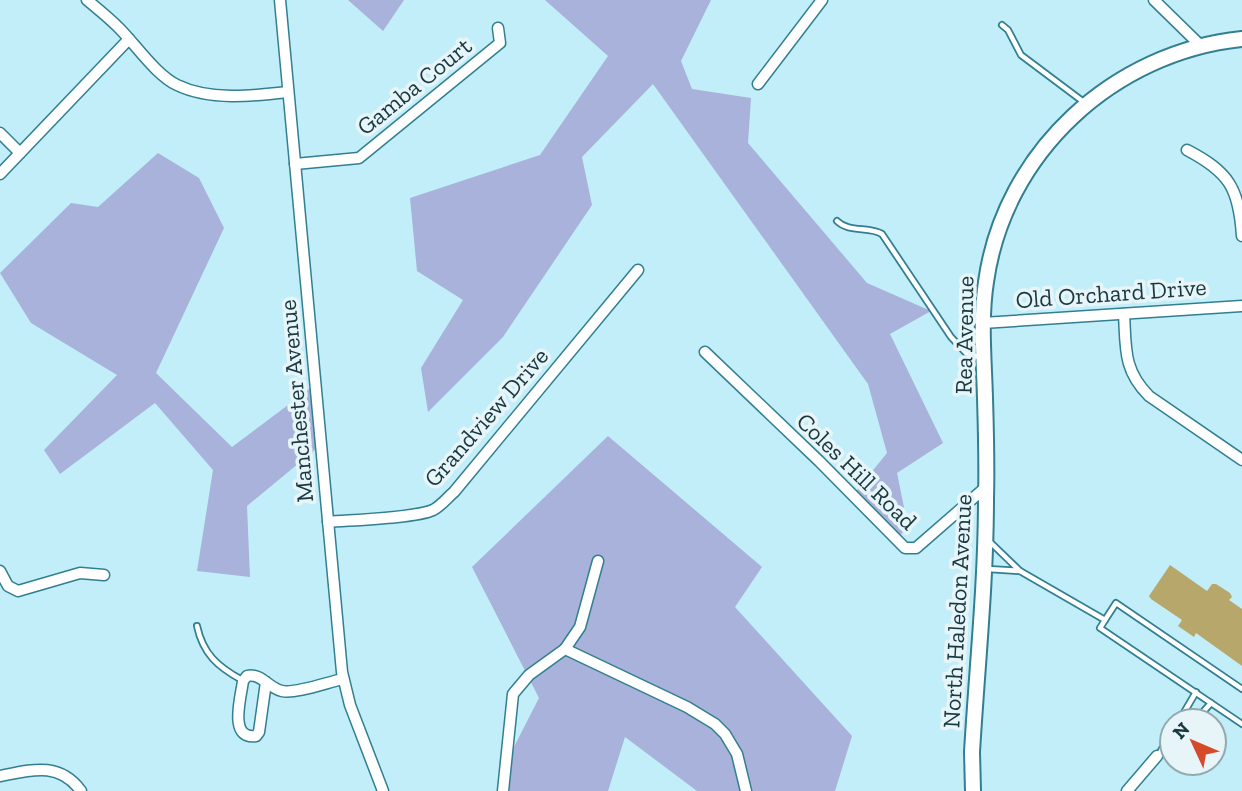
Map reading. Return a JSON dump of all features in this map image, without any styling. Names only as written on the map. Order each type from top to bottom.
[{"type":"street","points":[[87,0],[163,75],[183,87],[237,96],[288,92]]},
{"type":"street","name":"Manchester Avenue","points":[[279,0],[344,679],[358,729],[383,791]]},
{"type":"street","points":[[758,84],[822,0]]},
{"type":"street","points":[[1154,0],[1201,46]]},
{"type":"street","name":"Gamba Court","points":[[295,164],[359,158],[500,43],[498,28]]},
{"type":"street","points":[[0,174],[129,39]]},
{"type":"street","name":"Rea Avenue","points":[[986,434],[986,282],[1000,226],[1017,188],[1047,144],[1085,104],[1104,89],[1140,67],[1177,52],[1242,39]]},
{"type":"street","points":[[0,133],[20,153]]},
{"type":"street","points":[[1187,150],[1210,162],[1228,182],[1240,206],[1242,236]]},
{"type":"street","name":"Grandview Drive","points":[[328,522],[412,514],[437,508],[454,492],[638,270]]},
{"type":"street","name":"Old Orchard Drive","points":[[984,323],[1242,306]]},
{"type":"street","points":[[1124,314],[1126,356],[1133,377],[1140,387],[1242,460]]},
{"type":"street","name":"Coles Hill Road","points":[[705,352],[905,548],[916,548],[986,487]]},
{"type":"street","name":"North Haledon Avenue","points":[[972,791],[985,537],[986,434]]},
{"type":"street","points":[[503,791],[513,694],[529,675],[565,649],[580,626],[598,561]]},
{"type":"street","points":[[0,571],[8,586],[18,591],[80,573],[104,575]]},
{"type":"street","points":[[565,649],[687,706],[715,724],[725,734],[737,754],[746,791]]},
{"type":"street","points":[[266,682],[259,732],[252,737],[242,732],[238,722],[243,681],[251,675],[257,675],[266,682],[273,688],[288,692],[344,679]]},
{"type":"street","points":[[1127,791],[1157,756]]},
{"type":"street","points":[[0,776],[34,769],[50,770],[71,778],[81,791]]},
{"type":"lane","points":[[1002,24],[1021,55],[1085,104]]},
{"type":"lane","points":[[838,221],[844,227],[875,230],[882,234],[959,346],[970,355],[984,358]]},
{"type":"lane","points":[[985,537],[1020,571],[1105,620]]},
{"type":"lane","points":[[983,570],[1002,568],[1020,571]]},
{"type":"lane","points":[[1242,689],[1116,603],[1100,628],[1242,724]]},
{"type":"lane","points":[[197,626],[204,648],[211,659],[224,671],[243,681]]},
{"type":"lane","points":[[1187,707],[1196,692]]},
{"type":"lane","points":[[1207,707],[1211,703]]},
{"type":"shaded area","points":[[348,0],[404,0],[383,31]]},
{"type":"shaded area","points":[[545,0],[711,0],[681,61],[692,89],[751,98],[748,143],[867,283],[931,311],[890,334],[943,443],[897,473],[908,527],[895,540],[853,495],[887,453],[868,384],[653,84],[582,157],[592,205],[503,337],[428,412],[421,368],[463,300],[417,271],[410,198],[540,155],[608,56]]},
{"type":"shaded area","points":[[158,153],[199,178],[224,228],[156,373],[232,447],[316,384],[322,444],[247,506],[250,577],[197,571],[213,470],[155,403],[60,474],[44,450],[117,375],[31,323],[0,273],[71,203],[98,207]]},
{"type":"shaded area","points":[[608,436],[762,567],[735,607],[852,736],[835,791],[697,791],[625,737],[608,791],[510,791],[500,774],[539,698],[472,567]]},
{"type":"building","points":[[1170,565],[1207,591],[1212,584],[1216,584],[1230,593],[1232,597],[1229,600],[1242,609],[1242,666],[1196,633],[1194,637],[1178,626],[1182,620],[1151,599],[1149,596]]}]
